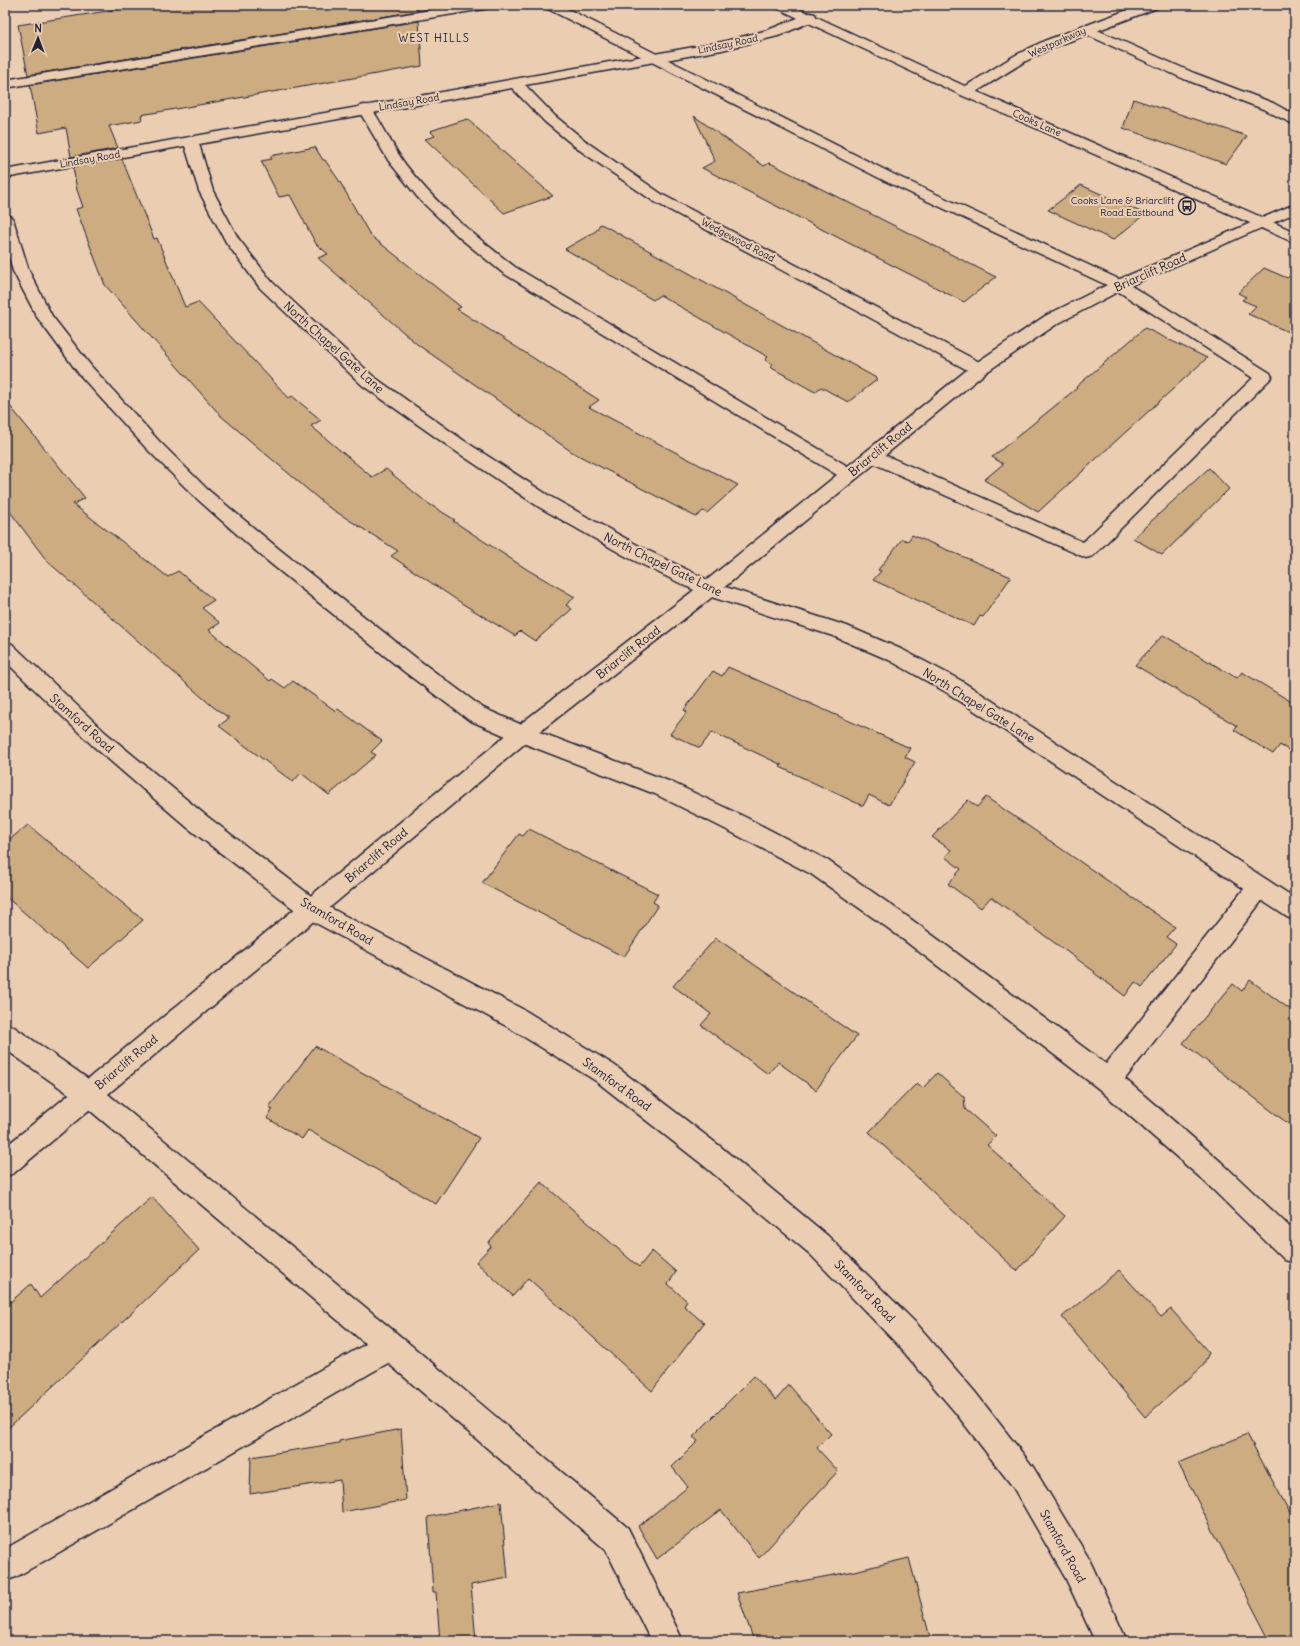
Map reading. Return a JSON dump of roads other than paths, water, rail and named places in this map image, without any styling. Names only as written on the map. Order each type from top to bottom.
[{"type":"street","points":[[5,84],[484,5]]},
{"type":"street","points":[[550,5],[890,178],[1119,285],[1264,377],[1086,551],[872,456]]},
{"type":"street","name":"Cooks Lane","points":[[781,5],[810,17],[966,92],[1295,238]]},
{"type":"street","name":"Westparkway","points":[[966,92],[1049,44],[1153,5]]},
{"type":"street","name":"Lindsay Road","points":[[5,174],[365,109],[516,84],[744,41],[773,33],[810,17]]},
{"type":"street","points":[[1086,29],[1189,76],[1268,106],[1295,121]]},
{"type":"street","name":"Wedgewood Road","points":[[516,84],[550,119],[583,146],[658,198],[979,369]]},
{"type":"street","points":[[365,109],[400,166],[427,198],[462,234],[509,270],[848,474]]},
{"type":"street","name":"North Chapel Gate Lane","points":[[191,141],[206,191],[231,239],[266,285],[368,381],[457,444],[545,502],[634,552],[709,589],[840,631],[896,655],[953,686],[1295,910]]},
{"type":"street","name":"Briarclift Road","points":[[5,1164],[88,1093],[522,734],[709,589],[848,474],[979,369],[1051,320],[1119,285],[1295,208]]},
{"type":"street","points":[[5,219],[21,271],[45,317],[85,370],[152,444],[201,493],[272,554],[413,667],[476,714],[522,734],[663,788],[737,824],[819,867],[900,924],[1108,1081],[1212,1172],[1295,1250]]},
{"type":"street","name":"Stamford Road","points":[[5,650],[112,750],[196,820],[311,909],[517,1019],[605,1073],[712,1156],[819,1245],[907,1334],[965,1402],[1023,1477],[1077,1568],[1112,1641]]},
{"type":"street","points":[[1108,1081],[1259,887]]},
{"type":"street","points":[[5,1035],[88,1093],[390,1346],[617,1539],[667,1641]]},
{"type":"street","points":[[5,1566],[390,1346]]},
{"type":"place","name":"Cooks Lane & Briarclift Road Eastbound","points":[[1187,206]]},
{"type":"district","name":"WEST HILLS","points":[[434,38]]}]
